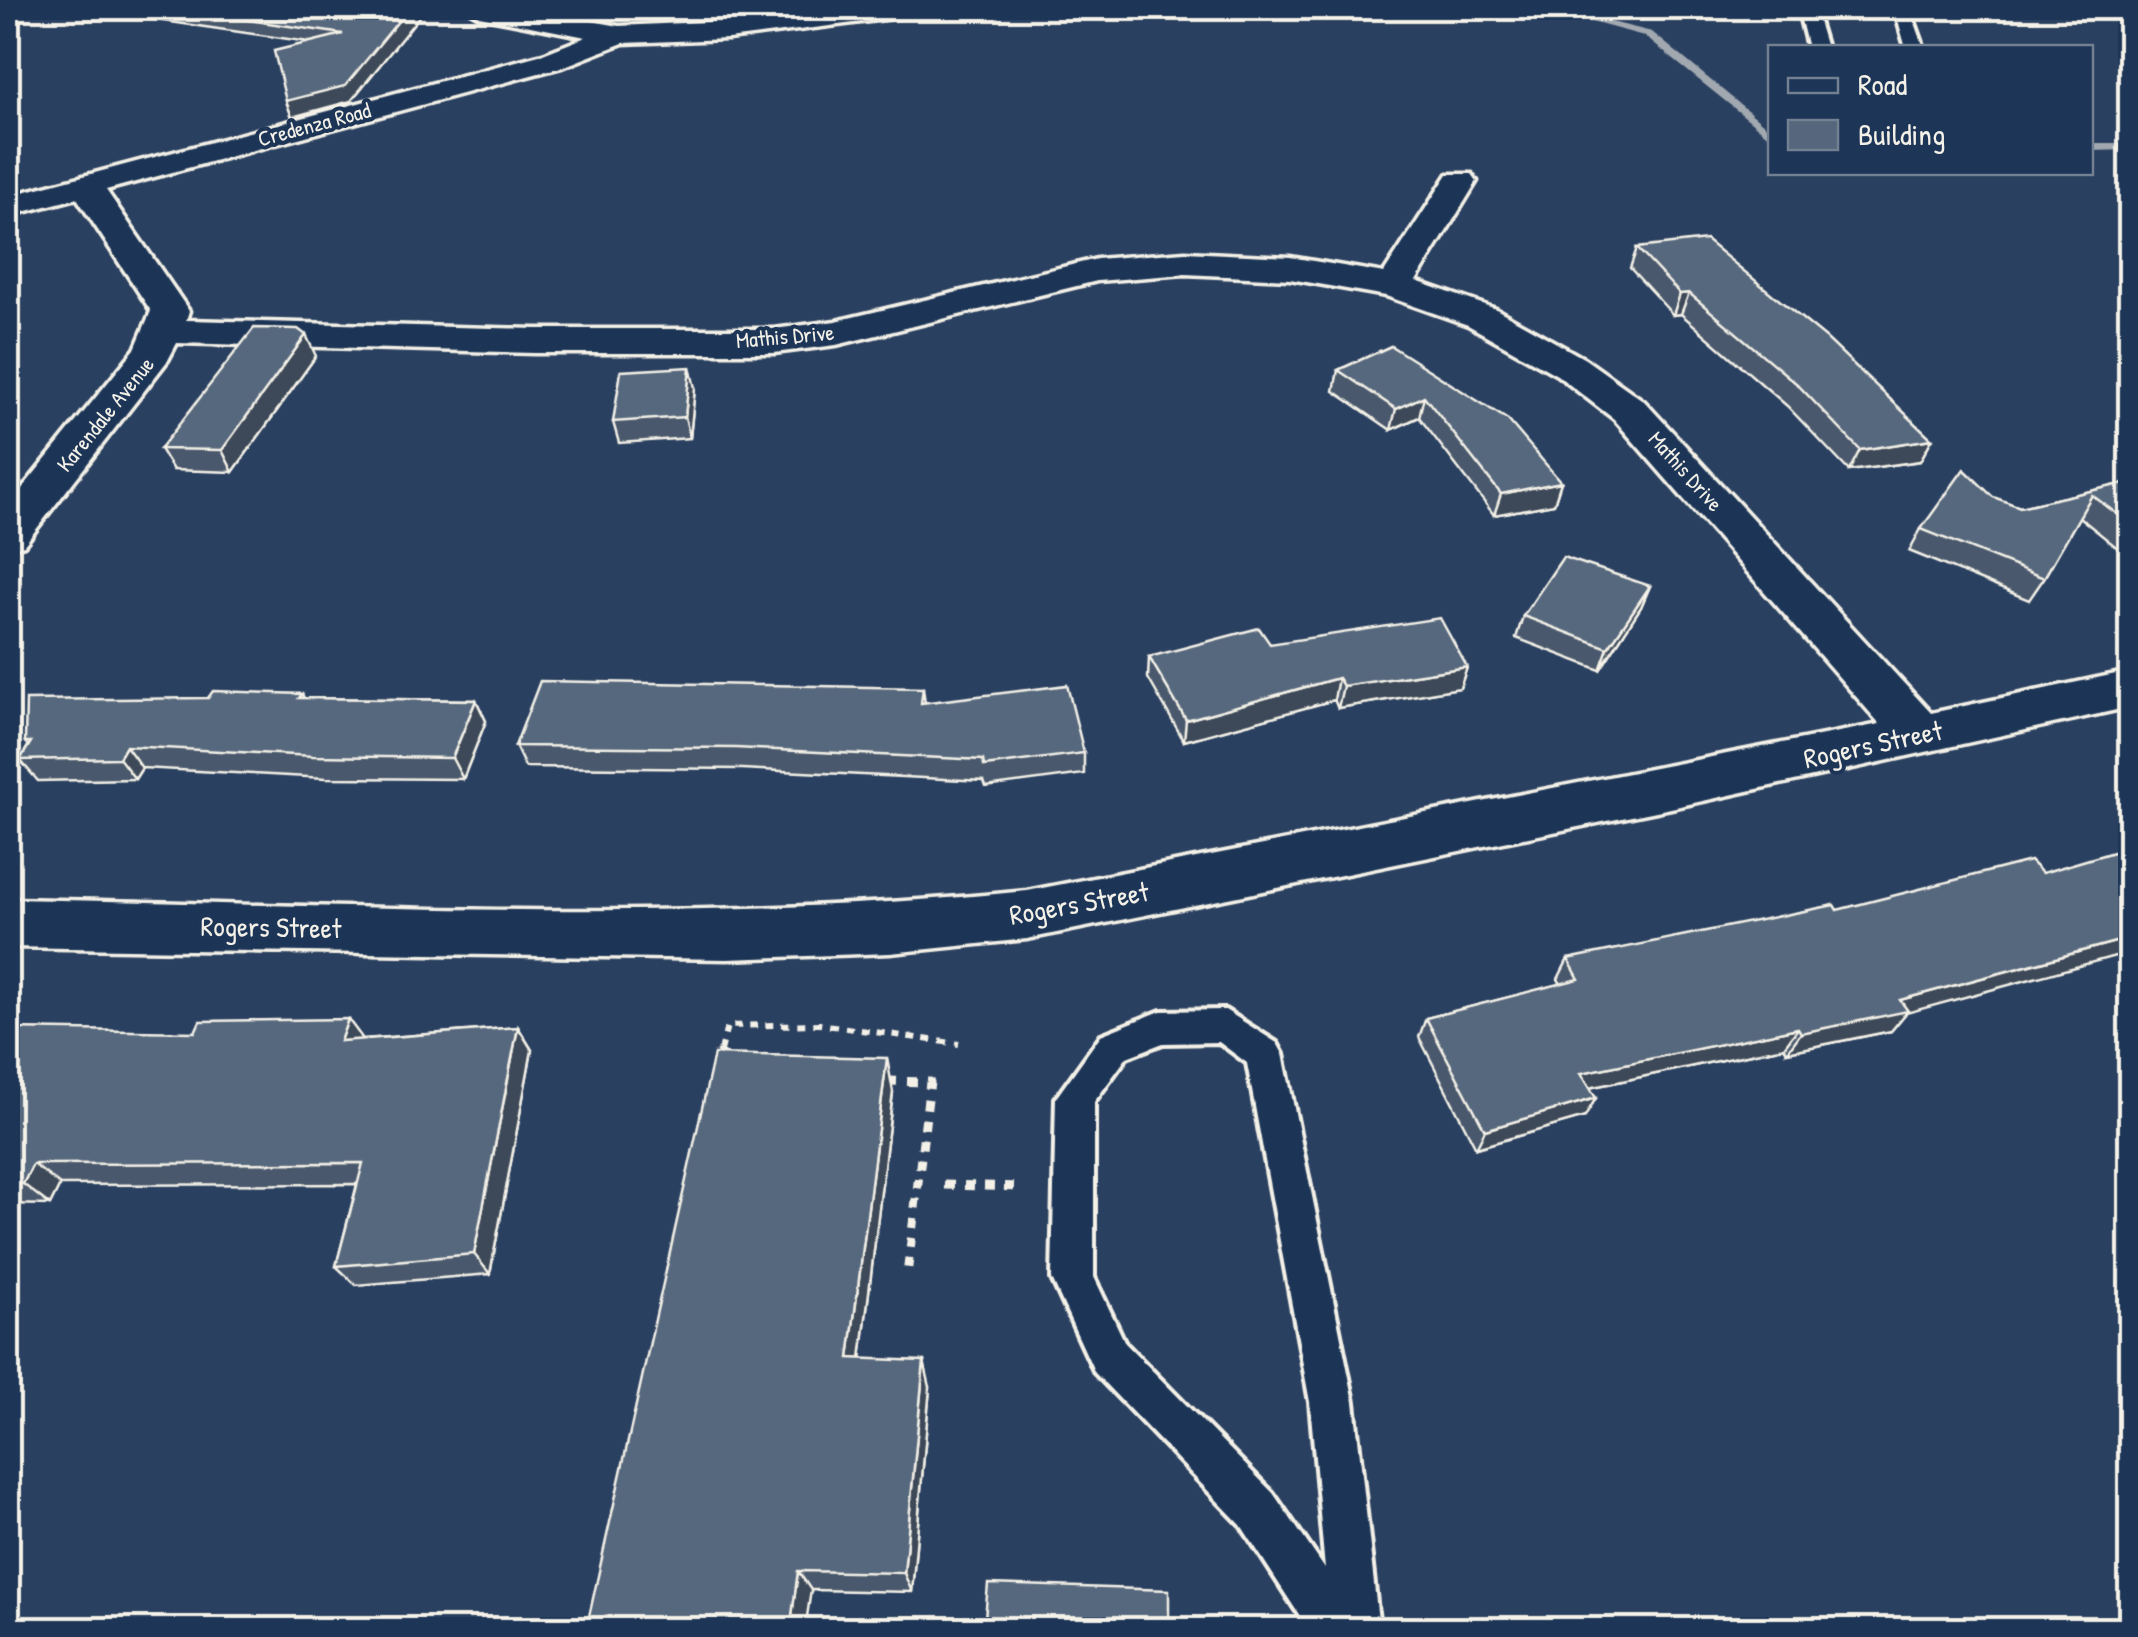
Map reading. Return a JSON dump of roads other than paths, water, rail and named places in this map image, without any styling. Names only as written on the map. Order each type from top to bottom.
[{"type":"street","points":[[480,8],[619,35],[728,30],[909,8]]},
{"type":"street","name":"Credenza Road","points":[[8,206],[554,60],[619,35]]},
{"type":"street","points":[[1394,286],[1460,181]]},
{"type":"street","name":"Karendale Avenue","points":[[8,535],[154,352],[166,330],[170,311],[86,185]]},
{"type":"street","name":"Mathis Drive","points":[[166,330],[535,341],[774,341],[836,334],[1056,278],[1141,265],[1290,268],[1394,286],[1467,311],[1540,347],[1628,410],[1919,734]]},
{"type":"street","name":"Rogers Street","points":[[8,923],[727,934],[890,929],[1027,915],[1652,792],[2130,688]]},
{"type":"lane","points":[[1806,8],[1817,45]]},
{"type":"lane","points":[[1840,8],[1904,13],[1914,45]]},
{"type":"lane","points":[[1338,1630],[1258,1509],[1110,1358],[1072,1279],[1075,1098],[1114,1046],[1161,1026],[1225,1026],[1264,1054],[1332,1402],[1356,1630]]},
{"type":"waterway","points":[[1544,8],[1648,34],[1768,132]]},
{"type":"waterway","points":[[2093,147],[2130,147]]}]
